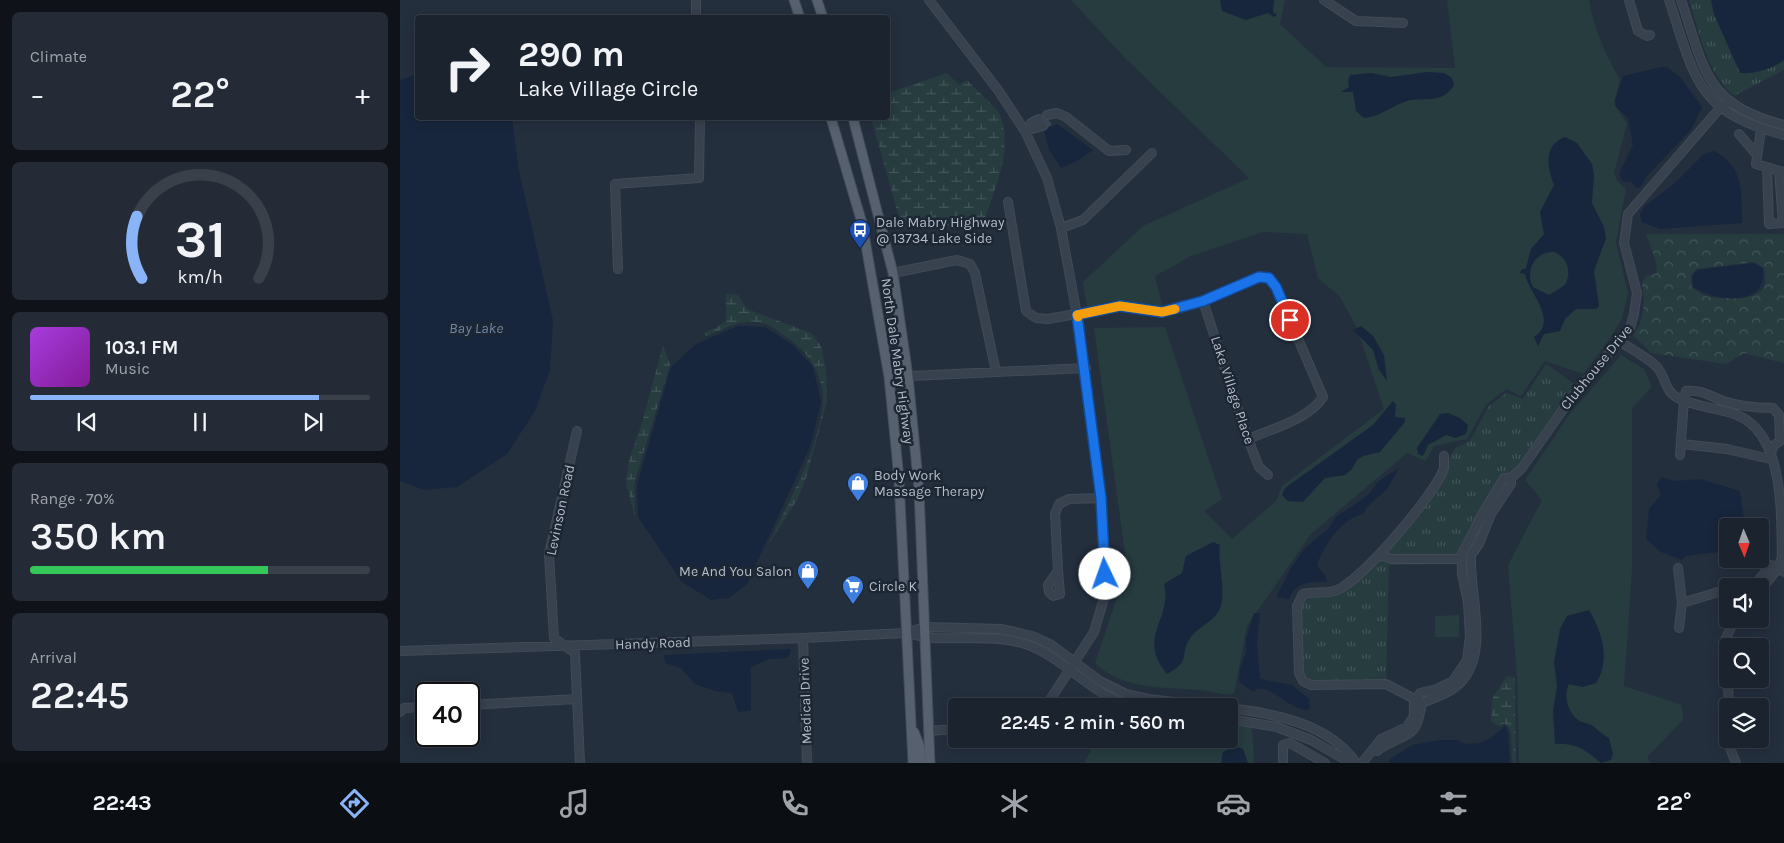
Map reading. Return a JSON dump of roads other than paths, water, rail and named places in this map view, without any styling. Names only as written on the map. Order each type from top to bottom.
[{"type":"main road","points":[[794,0],[799,15]]},
{"type":"main road","points":[[817,0],[822,15]]},
{"type":"main road","name":"North Dale Mabry Highway","points":[[832,120],[862,223],[889,377],[899,479],[913,763]]},
{"type":"main road","name":"North Dale Mabry Highway","points":[[854,120],[893,273],[908,376],[919,490],[930,763]]},
{"type":"main road","points":[[912,725],[920,747],[921,763]]},
{"type":"street","points":[[696,0],[696,15]]},
{"type":"street","points":[[929,0],[1028,130],[1047,178],[1061,228],[1077,315],[1086,368],[1101,498],[1105,574],[1104,598],[1094,632],[1051,698]]},
{"type":"street","points":[[1324,0],[1356,21],[1403,23]]},
{"type":"street","points":[[1629,0],[1638,31],[1647,36],[1650,35]]},
{"type":"street","points":[[1669,0],[1693,70],[1702,88],[1720,108],[1741,122],[1784,135]]},
{"type":"street","points":[[1682,0],[1705,69],[1717,89],[1729,102],[1745,113],[1784,125]]},
{"type":"street","name":"Clubhouse Drive","points":[[1488,512],[1478,544],[1471,555],[1470,573],[1475,603],[1475,659],[1459,685],[1419,701],[1420,693],[1437,689],[1452,681],[1467,660],[1470,636],[1462,554],[1488,512],[1504,478],[1511,478],[1522,468],[1566,405],[1619,341],[1633,321],[1637,294],[1624,243],[1628,214],[1720,108],[1729,102]]},
{"type":"street","points":[[1028,130],[1034,130],[1047,119],[1057,114],[1066,117],[1109,151],[1126,150]]},
{"type":"street","points":[[618,269],[615,184],[699,178],[700,120]]},
{"type":"street","points":[[1761,129],[1756,164],[1782,172],[1782,222],[1769,224],[1767,168]]},
{"type":"street","points":[[1739,134],[1758,155]]},
{"type":"street","points":[[1061,228],[1083,220],[1152,153]]},
{"type":"street","points":[[1008,202],[1026,311],[1036,318],[1048,319],[1077,315],[1120,306],[1162,312],[1203,301],[1259,277],[1269,278],[1276,287],[1320,385],[1323,397],[1317,406],[1248,439]]},
{"type":"street","points":[[893,273],[957,260],[970,264],[976,273],[996,372]]},
{"type":"street","name":"Lake Village Place","points":[[1203,301],[1248,439],[1259,467],[1268,475]]},
{"type":"street","points":[[1619,341],[1655,365],[1660,372],[1664,385],[1670,392],[1684,400],[1739,416],[1757,428],[1773,451],[1780,480],[1782,569],[1769,581]]},
{"type":"street","points":[[889,377],[1086,368]]},
{"type":"street","points":[[1680,455],[1686,391],[1696,389],[1724,401],[1758,408],[1773,408],[1779,415],[1780,441],[1773,446],[1770,459],[1727,449],[1682,444]]},
{"type":"street","name":"Levinson Road","points":[[577,431],[549,554],[554,638],[575,653],[577,699]]},
{"type":"street","points":[[1363,763],[1382,739],[1407,727],[1414,716],[1419,701],[1386,684],[1311,684],[1304,680],[1298,673],[1297,606],[1303,594],[1314,591],[1334,591],[1380,555],[1419,508],[1444,468],[1444,456]]},
{"type":"street","points":[[1058,571],[1056,514],[1059,504],[1069,499],[1101,498]]},
{"type":"street","points":[[1380,555],[1392,559],[1462,559]]},
{"type":"street","points":[[1760,578],[1769,566],[1774,564],[1782,569]]},
{"type":"street","points":[[1678,568],[1682,603],[1680,628]]},
{"type":"street","points":[[1682,603],[1719,592]]},
{"type":"street","points":[[906,633],[924,627],[1002,628],[1032,636],[1050,644],[1100,681],[1126,694],[1144,698]]},
{"type":"street","points":[[1000,639],[1002,628]]},
{"type":"street","points":[[1729,698],[1726,638],[1731,628]]},
{"type":"street","points":[[906,633],[925,639],[1000,639],[1029,646],[1045,653],[1101,693],[1113,698]]},
{"type":"street","name":"Handy Road","points":[[400,651],[906,633]]},
{"type":"street","name":"Medical Drive","points":[[803,638],[807,763]]},
{"type":"street","points":[[480,704],[577,699],[580,763]]},
{"type":"street","points":[[400,712],[404,708],[415,708]]},
{"type":"street","points":[[1238,710],[1280,717],[1316,730],[1347,750],[1356,763]]},
{"type":"street","points":[[1238,720],[1252,721],[1286,730],[1312,740],[1351,763]]},
{"type":"street","points":[[928,731],[948,730]]},
{"type":"street","points":[[1283,763],[1283,745],[1290,742],[1325,763]]},
{"type":"street","points":[[1730,748],[1736,763]]},
{"type":"water","points":[[1220,0],[1274,0],[1273,12],[1277,15],[1274,17],[1268,13],[1246,20],[1222,11]]},
{"type":"water","points":[[1711,0],[1784,0],[1784,60],[1763,70],[1752,73],[1740,73],[1714,14]]},
{"type":"water","points":[[1667,67],[1680,77],[1702,107],[1691,130],[1645,178],[1641,187],[1636,188],[1632,182],[1623,181],[1619,174],[1633,145],[1628,118],[1616,107],[1615,100],[1623,76]]},
{"type":"water","points":[[1427,72],[1444,73],[1452,78],[1454,85],[1443,96],[1410,100],[1370,117],[1364,118],[1356,111],[1353,92],[1341,92],[1349,87],[1348,80],[1350,75],[1371,73],[1391,77]]},
{"type":"water","name":"Bay Lake","points":[[415,75],[415,120],[512,120],[518,166],[553,321],[550,370],[535,411],[507,454],[457,487],[424,490],[400,481],[400,80]]},
{"type":"water","points":[[1057,124],[1093,150],[1077,161],[1061,168],[1049,150],[1044,130]]},
{"type":"water","points":[[1565,137],[1577,143],[1592,164],[1594,175],[1592,203],[1604,227],[1606,238],[1594,271],[1599,306],[1596,309],[1576,309],[1565,319],[1560,331],[1544,334],[1538,346],[1534,337],[1541,330],[1544,323],[1543,315],[1525,274],[1520,273],[1521,270],[1526,268],[1531,249],[1544,234],[1540,212],[1554,185],[1549,157],[1553,145]],"holes":[[[1554,252],[1559,255],[1567,266],[1567,280],[1565,285],[1549,295],[1533,287],[1530,274],[1531,268],[1537,258],[1542,255]]]},
{"type":"water","points":[[1714,151],[1731,164],[1736,173],[1741,191],[1742,223],[1660,229],[1642,222],[1640,214],[1644,207],[1676,182],[1704,154]]},
{"type":"water","points":[[1753,263],[1763,268],[1762,281],[1757,290],[1749,296],[1727,298],[1714,296],[1693,287],[1692,276],[1697,270]]},
{"type":"water","points":[[738,326],[765,327],[793,345],[813,367],[821,402],[810,447],[747,584],[729,598],[711,600],[682,582],[638,517],[637,485],[671,367],[696,344]]},
{"type":"water","points":[[1361,326],[1373,336],[1384,355],[1387,381],[1379,370],[1373,350],[1353,330]]},
{"type":"water","points":[[1393,401],[1396,404],[1395,417],[1405,418],[1405,422],[1380,452],[1363,456],[1357,460],[1352,469],[1345,475],[1325,478],[1303,502],[1288,501],[1282,495],[1285,488],[1373,425]]},
{"type":"water","points":[[1448,413],[1460,418],[1468,425],[1466,434],[1455,438],[1446,435],[1428,445],[1423,456],[1418,454],[1417,448],[1440,414]]},
{"type":"water","points":[[1399,468],[1387,489],[1366,508],[1364,514],[1349,520],[1328,542],[1317,566],[1325,575],[1327,582],[1304,584],[1292,593],[1289,599],[1276,597],[1291,568],[1305,548],[1329,528],[1336,517],[1368,495],[1379,481]]},
{"type":"water","points":[[1661,477],[1676,481],[1700,479],[1740,491],[1744,518],[1719,518],[1719,552],[1685,556],[1682,560],[1661,552],[1646,539],[1649,509],[1661,495],[1657,485]]},
{"type":"water","points":[[1213,542],[1220,545],[1222,599],[1220,607],[1217,614],[1189,640],[1180,665],[1167,674],[1158,661],[1155,649],[1157,628],[1164,608],[1164,584],[1182,573],[1186,556]]},
{"type":"water","points":[[1589,610],[1598,627],[1603,646],[1604,656],[1601,674],[1596,683],[1583,687],[1569,684],[1566,694],[1567,704],[1574,717],[1581,722],[1591,725],[1609,738],[1613,754],[1611,760],[1601,763],[1581,748],[1569,744],[1555,744],[1553,711],[1557,686],[1554,662],[1560,629],[1567,616]]},
{"type":"water","points":[[1254,613],[1260,613],[1257,643],[1260,679],[1292,685],[1309,699],[1310,709],[1295,707],[1266,690],[1259,689],[1253,692],[1239,682],[1240,668],[1246,653],[1246,639]]},
{"type":"water","points":[[791,649],[788,658],[770,659],[751,667],[751,710],[738,712],[732,693],[715,691],[695,684],[681,668],[665,663],[664,655]]},
{"type":"water","points":[[1505,726],[1508,731],[1510,763],[1389,763],[1389,760],[1412,745],[1440,740],[1457,740],[1466,744],[1479,743],[1491,738]]},
{"type":"water","points":[[1231,748],[1243,749],[1248,763],[1221,763],[1223,752]]},
{"type":"tunnel","points":[[1043,126],[1050,121]]},
{"type":"place","name":"Dale Mabry Highway @ 13734 Lake Side","points":[[860,249]]},
{"type":"place","name":"Body Work Massage Therapy","points":[[858,502]]},
{"type":"place","name":"Me And You Salon","points":[[808,590]]},
{"type":"place","name":"Circle K","points":[[853,605]]}]
